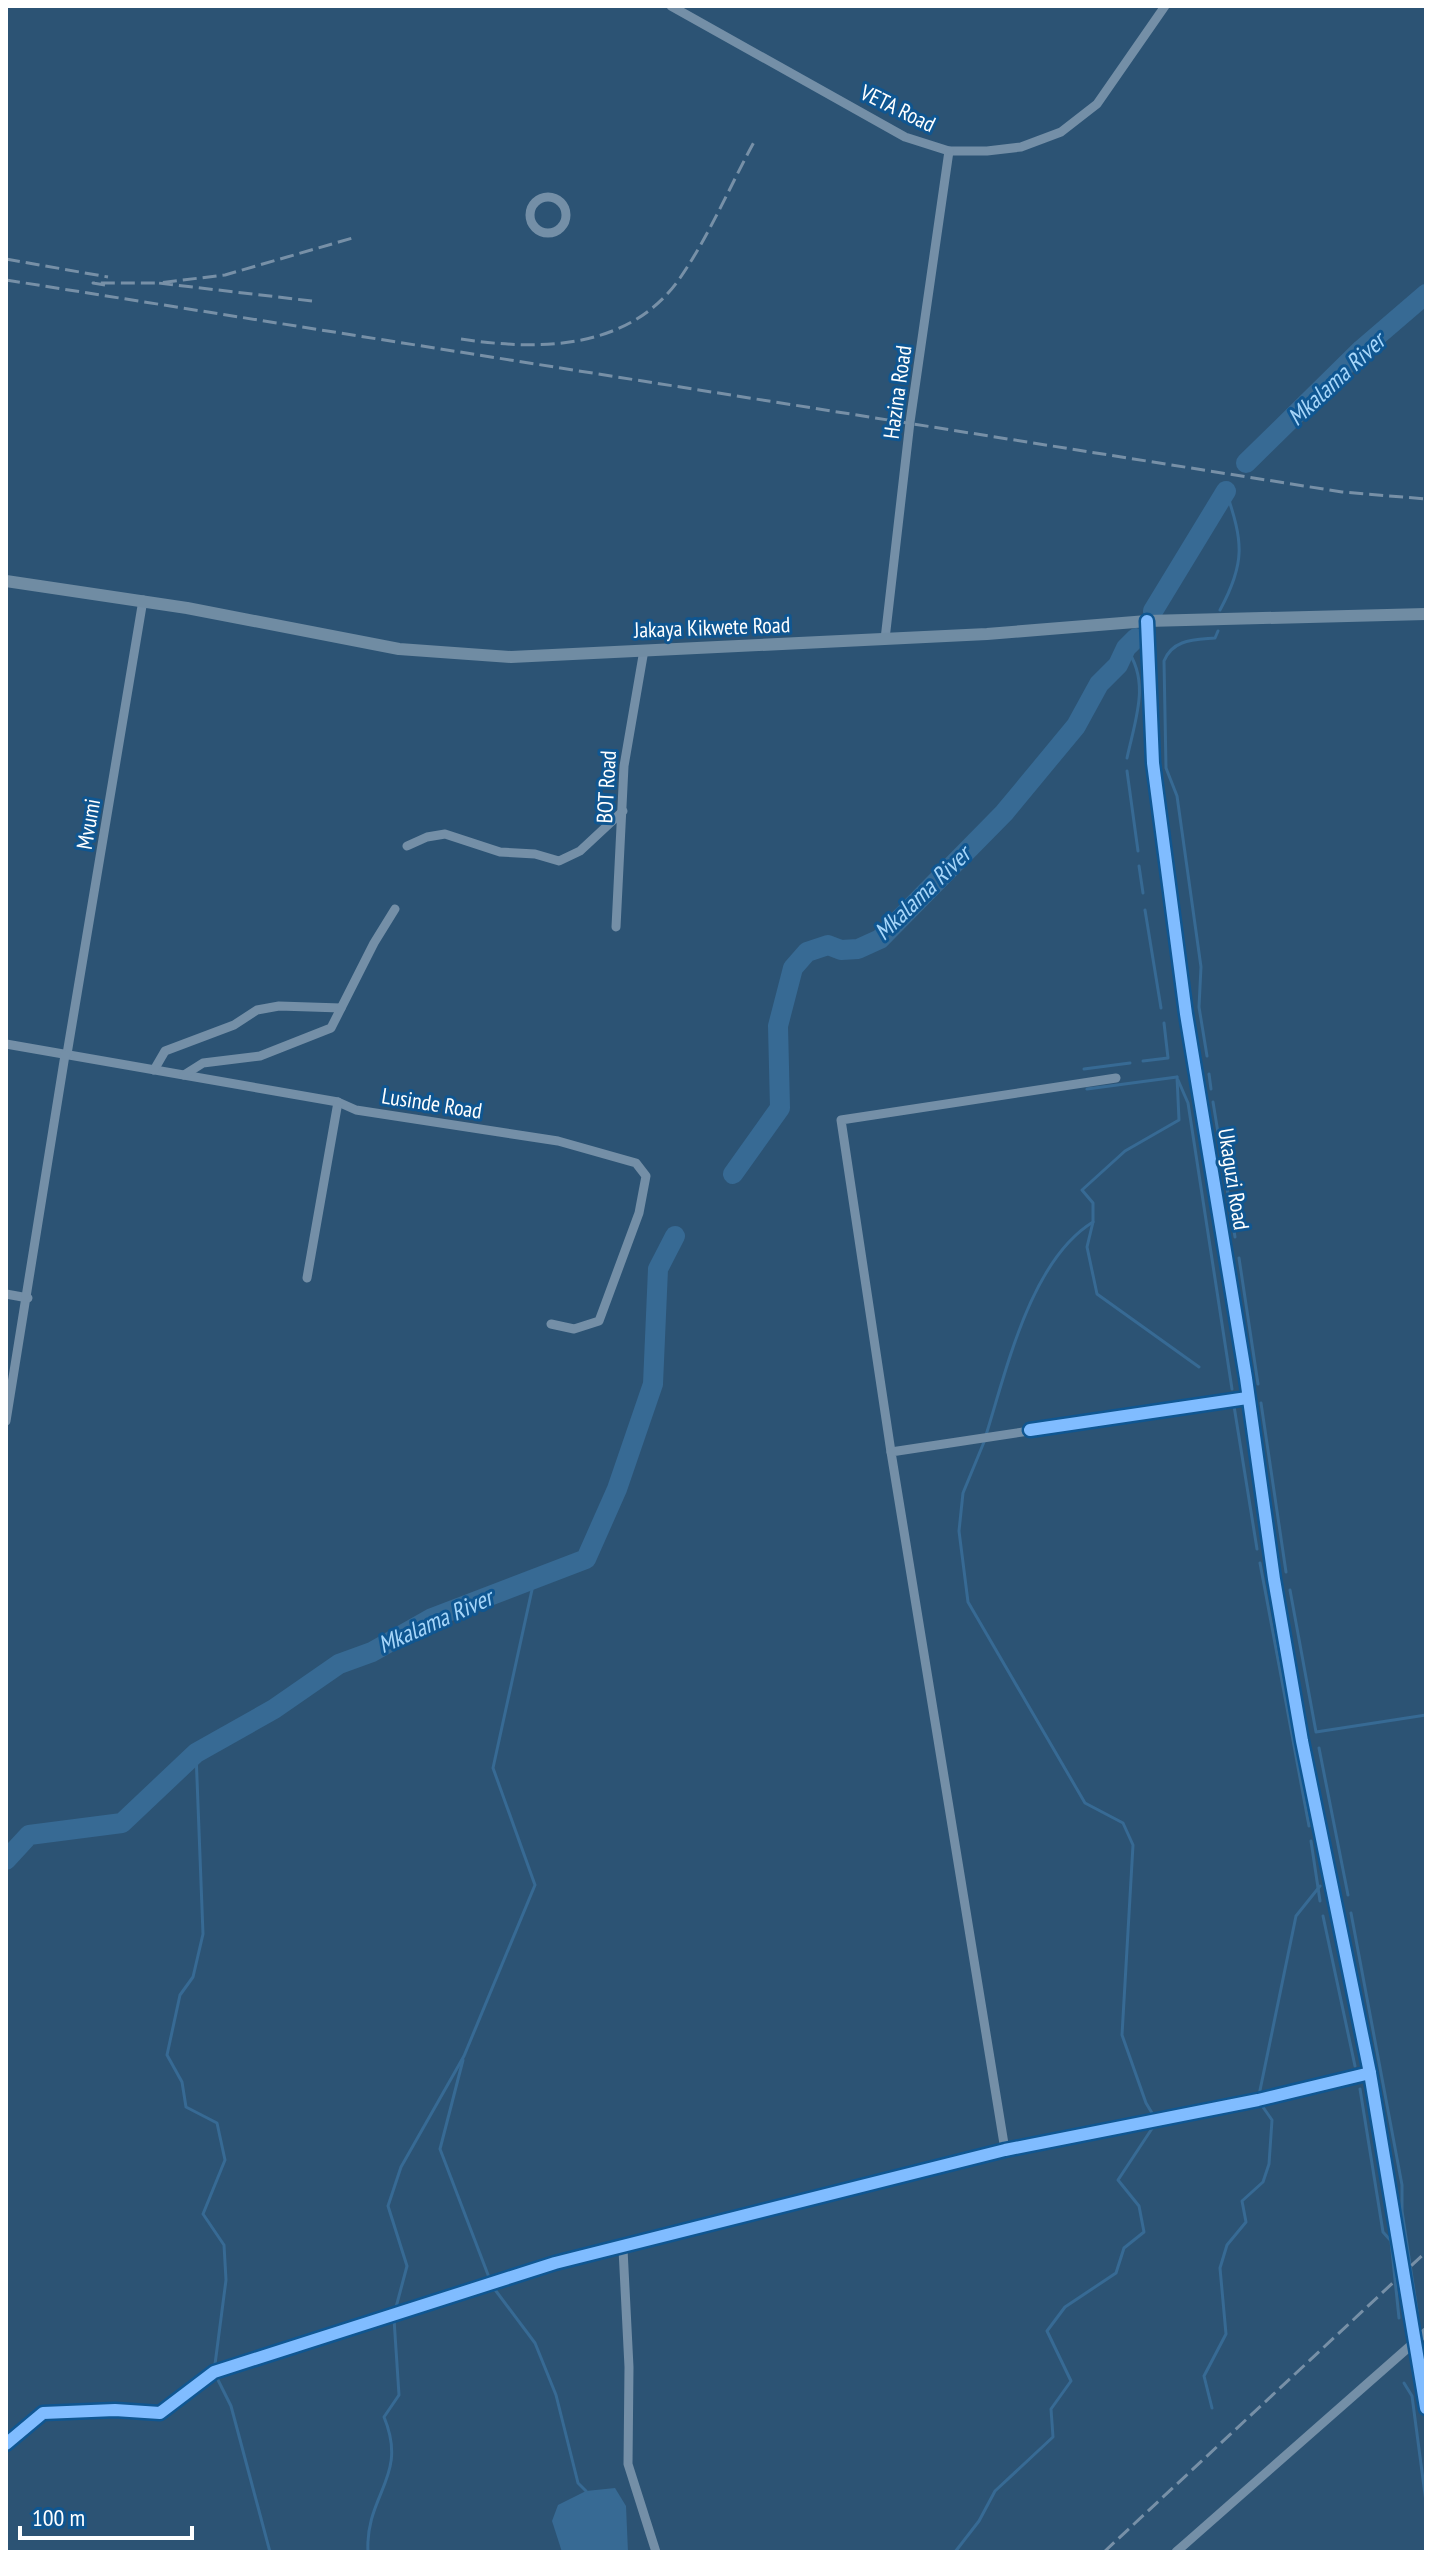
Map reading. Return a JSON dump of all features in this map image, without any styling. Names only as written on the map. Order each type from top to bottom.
[{"type":"main road","name":"Jakaya Kikwete Road","points":[[6,581],[143,600],[399,649],[511,657],[885,639],[1147,621],[1426,614]]},
{"type":"street","name":"VETA Road","points":[[671,6],[905,137],[949,151],[1021,147],[1061,132],[1097,104],[1165,6]]},
{"type":"street","name":"Hazina Road","points":[[885,639],[910,422],[949,151]]},
{"type":"street","points":[[546,196],[558,199],[566,209],[561,227],[550,233],[537,230],[529,213],[534,202],[546,196]]},
{"type":"street","name":"Mvumi","points":[[6,1421],[143,600]]},
{"type":"street","name":"Ukaguzi Road","points":[[1147,621],[1153,763],[1163,845],[1247,1398],[1302,1741],[1370,2073],[1402,2250]]},
{"type":"street","name":"BOT Road","points":[[616,927],[624,766],[644,650]]},
{"type":"street","points":[[407,846],[427,837],[445,834],[500,852],[535,854],[559,861],[580,851],[623,811]]},
{"type":"street","points":[[184,1075],[203,1063],[244,1060],[331,1028],[395,909]]},
{"type":"street","points":[[154,1070],[165,1051],[234,1025],[257,1010],[279,1006],[341,1008]]},
{"type":"street","name":"Lusinde Road","points":[[6,1044],[338,1102],[356,1110],[558,1141],[636,1163],[646,1176],[639,1213],[599,1321],[574,1329],[551,1324]]},
{"type":"street","points":[[1005,2150],[891,1452],[841,1120],[1116,1078]]},
{"type":"street","points":[[307,1278],[338,1102]]},
{"type":"street","points":[[6,1294],[28,1298]]},
{"type":"street","points":[[891,1452],[1247,1398]]},
{"type":"street","points":[[6,2444],[43,2413],[115,2410],[160,2413],[214,2372],[555,2263],[623,2249],[1005,2150],[1298,2092],[1370,2073]]},
{"type":"street","points":[[623,2249],[629,2367],[628,2464],[656,2552]]},
{"type":"street","points":[[1408,2287],[1426,2408]]},
{"type":"street","points":[[1176,2552],[1426,2332]]},
{"type":"water","points":[[615,2488],[626,2506],[628,2552],[562,2552],[552,2521],[558,2505],[586,2491]]},
{"type":"waterway","name":"Mkalama River","points":[[1246,463],[1362,349],[1426,294]]},
{"type":"waterway","points":[[1220,610],[1234,578],[1239,552],[1236,524],[1226,491]]},
{"type":"waterway","name":"Mkalama River","points":[[1153,611],[1226,491]]},
{"type":"waterway","points":[[1207,1056],[1199,1007],[1201,967],[1177,796],[1166,768],[1164,661],[1173,648],[1192,640],[1215,638],[1218,631]]},
{"type":"waterway","name":"Mkalama River","points":[[733,1174],[780,1108],[778,1026],[793,968],[807,952],[828,945],[841,950],[858,949],[880,939],[1004,813],[1076,726],[1099,684],[1118,665],[1126,648],[1136,638]]},
{"type":"waterway","points":[[1126,648],[1134,661],[1139,688],[1137,715],[1127,758]]},
{"type":"waterway","points":[[1127,771],[1138,851]]},
{"type":"waterway","points":[[1139,866],[1143,893]]},
{"type":"waterway","points":[[1145,910],[1161,1008]]},
{"type":"waterway","points":[[1143,1061],[1168,1058],[1164,1023]]},
{"type":"waterway","points":[[1084,1069],[1130,1063]]},
{"type":"waterway","points":[[1209,1074],[1211,1089]]},
{"type":"waterway","points":[[1087,1089],[1177,1077]]},
{"type":"waterway","points":[[986,1435],[1013,1348],[1037,1288],[1071,1239],[1093,1222],[1093,1203],[1082,1190],[1125,1151],[1179,1120],[1177,1077]]},
{"type":"waterway","points":[[1178,1080],[1188,1103],[1232,1389]]},
{"type":"waterway","points":[[1213,1102],[1235,1237]]},
{"type":"waterway","points":[[1093,1222],[1087,1247],[1097,1294],[1199,1367]]},
{"type":"waterway","name":"Mkalama River","points":[[6,1860],[29,1835],[122,1823],[196,1753],[274,1709],[339,1664],[372,1652],[432,1618],[586,1559],[617,1489],[653,1384],[658,1269],[675,1236]]},
{"type":"waterway","points":[[1239,1258],[1258,1384]]},
{"type":"waterway","points":[[1261,1403],[1286,1572]]},
{"type":"waterway","points":[[1234,1406],[1257,1549]]},
{"type":"waterway","points":[[984,1442],[963,1493],[959,1531],[968,1602],[1085,1803],[1123,1823],[1133,1845],[1122,2035],[1146,2103],[1155,2118]]},
{"type":"waterway","points":[[1260,1563],[1309,1826]]},
{"type":"waterway","points":[[395,2311],[407,2266],[388,2206],[401,2167],[464,2056],[535,1885],[493,1768],[535,1576]]},
{"type":"waterway","points":[[1290,1590],[1316,1732],[1426,1715]]},
{"type":"waterway","points":[[1319,1748],[1348,1895]]},
{"type":"waterway","points":[[196,1753],[203,1934],[193,1977],[180,1995],[167,2055],[182,2082],[186,2107],[217,2123],[225,2160],[203,2214],[224,2245],[226,2280],[214,2372],[231,2406],[270,2552]]},
{"type":"waterway","points":[[1311,1841],[1320,1901]]},
{"type":"waterway","points":[[1212,2408],[1204,2376],[1226,2334],[1220,2268],[1227,2245],[1246,2222],[1242,2201],[1263,2182],[1269,2164],[1272,2120],[1258,2100],[1296,1916],[1320,1886]]},
{"type":"waterway","points":[[1351,1913],[1402,2185],[1402,2211],[1417,2311]]},
{"type":"waterway","points":[[1323,1916],[1355,2066]]},
{"type":"waterway","points":[[463,2060],[440,2149],[490,2280]]},
{"type":"waterway","points":[[1360,2089],[1383,2232],[1391,2241],[1399,2318]]},
{"type":"waterway","points":[[955,2552],[979,2521],[995,2491],[1053,2437],[1051,2409],[1071,2381],[1047,2331],[1065,2307],[1116,2273],[1124,2248],[1144,2232],[1139,2206],[1118,2180],[1155,2124]]},
{"type":"waterway","points":[[493,2287],[535,2343],[556,2395],[578,2483],[586,2491]]},
{"type":"waterway","points":[[368,2552],[373,2515],[392,2455],[384,2417],[399,2395],[394,2319]]},
{"type":"waterway","points":[[1404,2383],[1412,2396],[1426,2502]]},
{"type":"tunnel","points":[[1402,2250],[1408,2287]]},
{"type":"railway","points":[[461,339],[522,345],[552,344],[610,332],[636,320],[659,302],[691,262],[754,142]]},
{"type":"railway","points":[[312,301],[158,283],[225,275],[356,237]]},
{"type":"railway","points":[[6,259],[108,277]]},
{"type":"railway","points":[[6,280],[1342,492],[1426,499]]},
{"type":"railway","points":[[105,285],[93,283],[158,283]]},
{"type":"railway","points":[[1104,2552],[1426,2252]]},
{"type":"cycle path","points":[[1147,621],[1153,763],[1186,1014],[1246,1378],[1274,1579],[1302,1741],[1370,2073],[1426,2408]]},
{"type":"cycle path","points":[[1030,1430],[1247,1398]]},
{"type":"cycle path","points":[[6,2444],[43,2413],[115,2410],[160,2413],[214,2372],[555,2263],[1005,2150],[1258,2100],[1370,2073]]}]
